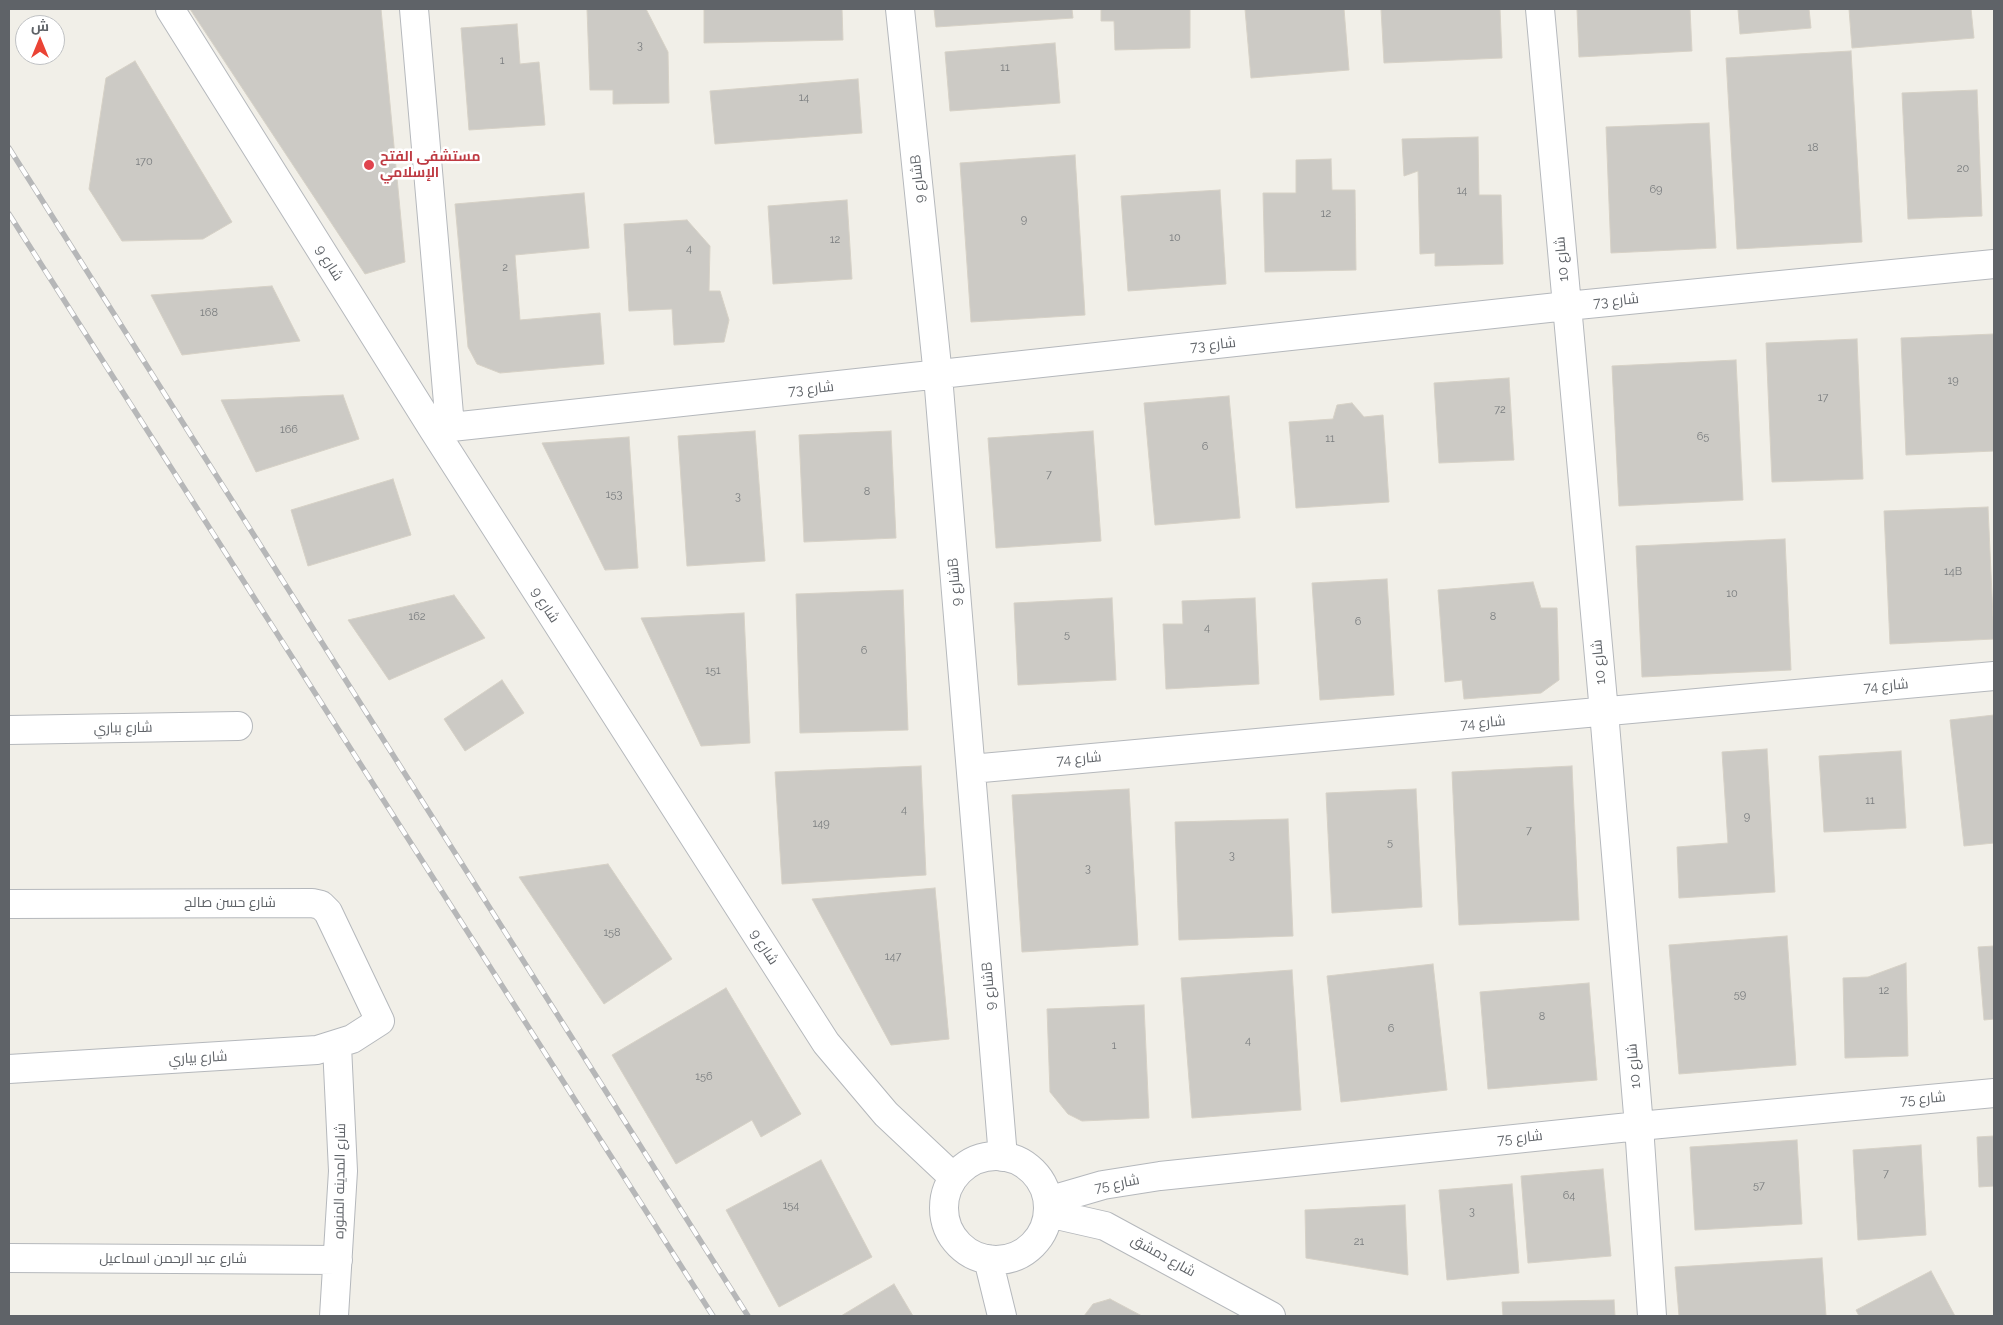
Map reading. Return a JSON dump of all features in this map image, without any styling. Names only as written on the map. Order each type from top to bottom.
[{"type":"street","name":"شارع 9","points":[[170,9],[441,428],[826,1043],[886,1114],[953,1177]]},
{"type":"street","points":[[414,9],[441,428]]},
{"type":"street","name":"شارع 9B","points":[[900,9],[938,376],[1003,1157]]},
{"type":"street","name":"شارع 10","points":[[1540,9],[1604,712],[1639,1126],[1652,1316]]},
{"type":"street","name":"شارع 73","points":[[441,428],[938,376],[1567,306],[1994,264]]},
{"type":"street","name":"شارع 74","points":[[971,769],[1994,676]]},
{"type":"street","name":"شارع بباري","points":[[9,730],[238,726]]},
{"type":"street","name":"شارع حسن صالح","points":[[9,904],[312,903],[321,905],[328,912],[380,1021]]},
{"type":"street","name":"شارع بياري","points":[[9,1069],[294,1052],[337,1046],[367,1031],[380,1021]]},
{"type":"street","name":"شارع المدينه المنوره","points":[[334,1316],[343,1171],[337,1046]]},
{"type":"street","name":"شارع 75","points":[[1048,1207],[1103,1185],[1160,1176],[1639,1126],[1994,1093]]},
{"type":"street","points":[[984,1157],[1003,1157],[1024,1164],[1040,1180],[1048,1207],[1044,1229],[1034,1243],[1021,1254],[1005,1260],[988,1260],[968,1252],[952,1237],[944,1218],[944,1196],[953,1177],[967,1164],[984,1157]]},
{"type":"street","name":"شارع دمشق","points":[[1048,1207],[1105,1226],[1271,1316]]},
{"type":"street","name":"شارع عبد الرحمن اسماعيل","points":[[9,1258],[338,1260]]},
{"type":"street","points":[[988,1260],[1002,1316]]},
{"type":"building","points":[[190,9],[381,9],[405,262],[365,274]]},
{"type":"building","points":[[587,9],[646,9],[668,52],[669,103],[613,104],[613,90],[590,90]]},
{"type":"building","points":[[704,9],[842,9],[843,40],[704,43]]},
{"type":"building","points":[[934,9],[1072,9],[1073,18],[936,27]]},
{"type":"building","points":[[1101,9],[1190,9],[1190,48],[1115,50],[1114,21],[1101,21]]},
{"type":"building","points":[[1245,9],[1344,9],[1349,70],[1251,78]]},
{"type":"building","points":[[1381,9],[1500,9],[1502,58],[1384,63]]},
{"type":"building","points":[[1577,9],[1690,9],[1692,51],[1579,57]]},
{"type":"building","points":[[1738,9],[1809,9],[1811,28],[1740,34]]},
{"type":"building","points":[[1849,9],[1971,9],[1974,38],[1852,48]]},
{"type":"building","points":[[517,24],[520,64],[539,62],[545,125],[469,130],[461,28]]},
{"type":"building","points":[[1055,43],[1060,103],[950,111],[945,52]]},
{"type":"building","points":[[1851,51],[1862,242],[1737,249],[1726,58]]},
{"type":"building","points":[[135,61],[232,222],[203,239],[122,241],[89,189],[106,78]]},
{"type":"building","points":[[858,79],[862,133],[715,144],[710,91]]},
{"type":"building","points":[[1977,90],[1982,216],[1908,219],[1902,93]]},
{"type":"building","points":[[1709,123],[1716,248],[1611,253],[1606,127]]},
{"type":"building","points":[[1478,137],[1479,195],[1501,195],[1503,264],[1435,266],[1435,253],[1420,254],[1418,171],[1404,176],[1402,139]]},
{"type":"building","points":[[1075,155],[1085,315],[971,322],[960,163]]},
{"type":"building","points":[[1331,159],[1332,190],[1355,190],[1356,270],[1265,272],[1263,193],[1296,193],[1296,160]]},
{"type":"building","points":[[1220,190],[1226,284],[1128,291],[1121,196]]},
{"type":"building","points":[[584,193],[589,248],[515,255],[520,320],[600,313],[604,364],[500,373],[477,364],[468,347],[455,204]]},
{"type":"building","points":[[847,200],[852,279],[773,284],[768,206]]},
{"type":"building","points":[[687,220],[710,246],[709,291],[720,291],[729,320],[724,342],[674,345],[672,309],[629,311],[624,224]]},
{"type":"building","points":[[272,286],[300,341],[182,355],[151,295]]},
{"type":"building","points":[[1994,334],[1994,451],[1906,455],[1901,338]]},
{"type":"building","points":[[1857,339],[1863,479],[1772,482],[1766,343]]},
{"type":"building","points":[[1736,360],[1743,500],[1619,506],[1612,366]]},
{"type":"building","points":[[1509,378],[1514,460],[1439,463],[1434,383]]},
{"type":"building","points":[[343,395],[359,439],[256,472],[221,400]]},
{"type":"building","points":[[1229,396],[1240,518],[1155,525],[1144,403]]},
{"type":"building","points":[[1352,403],[1364,417],[1383,415],[1389,502],[1296,508],[1289,422],[1333,419],[1337,405]]},
{"type":"building","points":[[755,431],[765,561],[687,566],[678,436]]},
{"type":"building","points":[[891,431],[896,538],[804,542],[799,435]]},
{"type":"building","points":[[1093,431],[1101,541],[996,548],[988,438]]},
{"type":"building","points":[[629,437],[638,568],[605,570],[542,443]]},
{"type":"building","points":[[393,479],[411,535],[308,566],[291,510]]},
{"type":"building","points":[[1988,507],[1994,639],[1890,644],[1884,511]]},
{"type":"building","points":[[1785,539],[1791,670],[1642,677],[1636,546]]},
{"type":"building","points":[[1387,579],[1394,695],[1320,700],[1312,583]]},
{"type":"building","points":[[1533,582],[1541,608],[1557,608],[1559,680],[1541,693],[1464,699],[1462,680],[1445,682],[1438,590]]},
{"type":"building","points":[[903,590],[908,730],[800,733],[796,594]]},
{"type":"building","points":[[454,595],[485,638],[389,680],[348,620]]},
{"type":"building","points":[[1112,598],[1116,680],[1018,685],[1014,603]]},
{"type":"building","points":[[1255,598],[1259,684],[1166,689],[1163,624],[1183,624],[1182,601]]},
{"type":"building","points":[[744,613],[750,743],[701,746],[641,618]]},
{"type":"building","points":[[502,680],[524,713],[465,751],[444,719]]},
{"type":"building","points":[[1994,715],[1994,843],[1964,846],[1950,720]]},
{"type":"building","points":[[1767,749],[1775,892],[1679,898],[1677,847],[1728,843],[1722,752]]},
{"type":"building","points":[[1901,751],[1906,828],[1824,832],[1819,756]]},
{"type":"building","points":[[921,766],[926,875],[782,884],[775,772]]},
{"type":"building","points":[[1572,766],[1579,920],[1459,925],[1452,772]]},
{"type":"building","points":[[1129,789],[1138,945],[1022,952],[1012,795]]},
{"type":"building","points":[[1416,789],[1422,907],[1332,913],[1326,793]]},
{"type":"building","points":[[1288,819],[1293,936],[1179,940],[1175,822]]},
{"type":"building","points":[[608,864],[672,959],[604,1004],[519,877]]},
{"type":"building","points":[[935,888],[949,1039],[891,1045],[812,899]]},
{"type":"building","points":[[1787,936],[1796,1065],[1679,1074],[1669,945]]},
{"type":"building","points":[[1994,946],[1994,1019],[1984,1020],[1978,947]]},
{"type":"building","points":[[1906,963],[1908,1056],[1845,1058],[1843,978],[1868,977]]},
{"type":"building","points":[[1433,964],[1447,1090],[1341,1102],[1327,976]]},
{"type":"building","points":[[1292,970],[1301,1110],[1192,1118],[1181,978]]},
{"type":"building","points":[[1589,983],[1597,1080],[1488,1089],[1480,992]]},
{"type":"building","points":[[726,988],[801,1114],[761,1137],[752,1120],[676,1164],[612,1055]]},
{"type":"building","points":[[1144,1005],[1149,1118],[1082,1121],[1068,1114],[1050,1092],[1047,1009]]},
{"type":"building","points":[[1994,1136],[1994,1186],[1979,1187],[1977,1137]]},
{"type":"building","points":[[1797,1140],[1802,1224],[1695,1230],[1690,1147]]},
{"type":"building","points":[[1921,1145],[1926,1235],[1858,1240],[1853,1150]]},
{"type":"building","points":[[821,1160],[872,1257],[779,1307],[726,1210]]},
{"type":"building","points":[[1603,1169],[1611,1256],[1528,1263],[1521,1176]]},
{"type":"building","points":[[1512,1184],[1519,1273],[1447,1280],[1439,1190]]},
{"type":"building","points":[[1405,1205],[1408,1275],[1306,1258],[1305,1210]]},
{"type":"building","points":[[1822,1258],[1826,1316],[1679,1316],[1675,1267]]},
{"type":"building","points":[[1931,1271],[1955,1316],[1859,1316],[1856,1310]]},
{"type":"building","points":[[894,1284],[913,1316],[841,1316]]},
{"type":"building","points":[[1110,1299],[1142,1316],[1084,1316],[1093,1304]]},
{"type":"building","points":[[1614,1300],[1615,1316],[1503,1316],[1502,1302]]},
{"type":"railway","points":[[9,148],[748,1316]]},
{"type":"railway","points":[[9,214],[713,1316]]},
{"type":"place","name":"مستشفى الفتح الإسلامي","points":[[369,165]]}]
